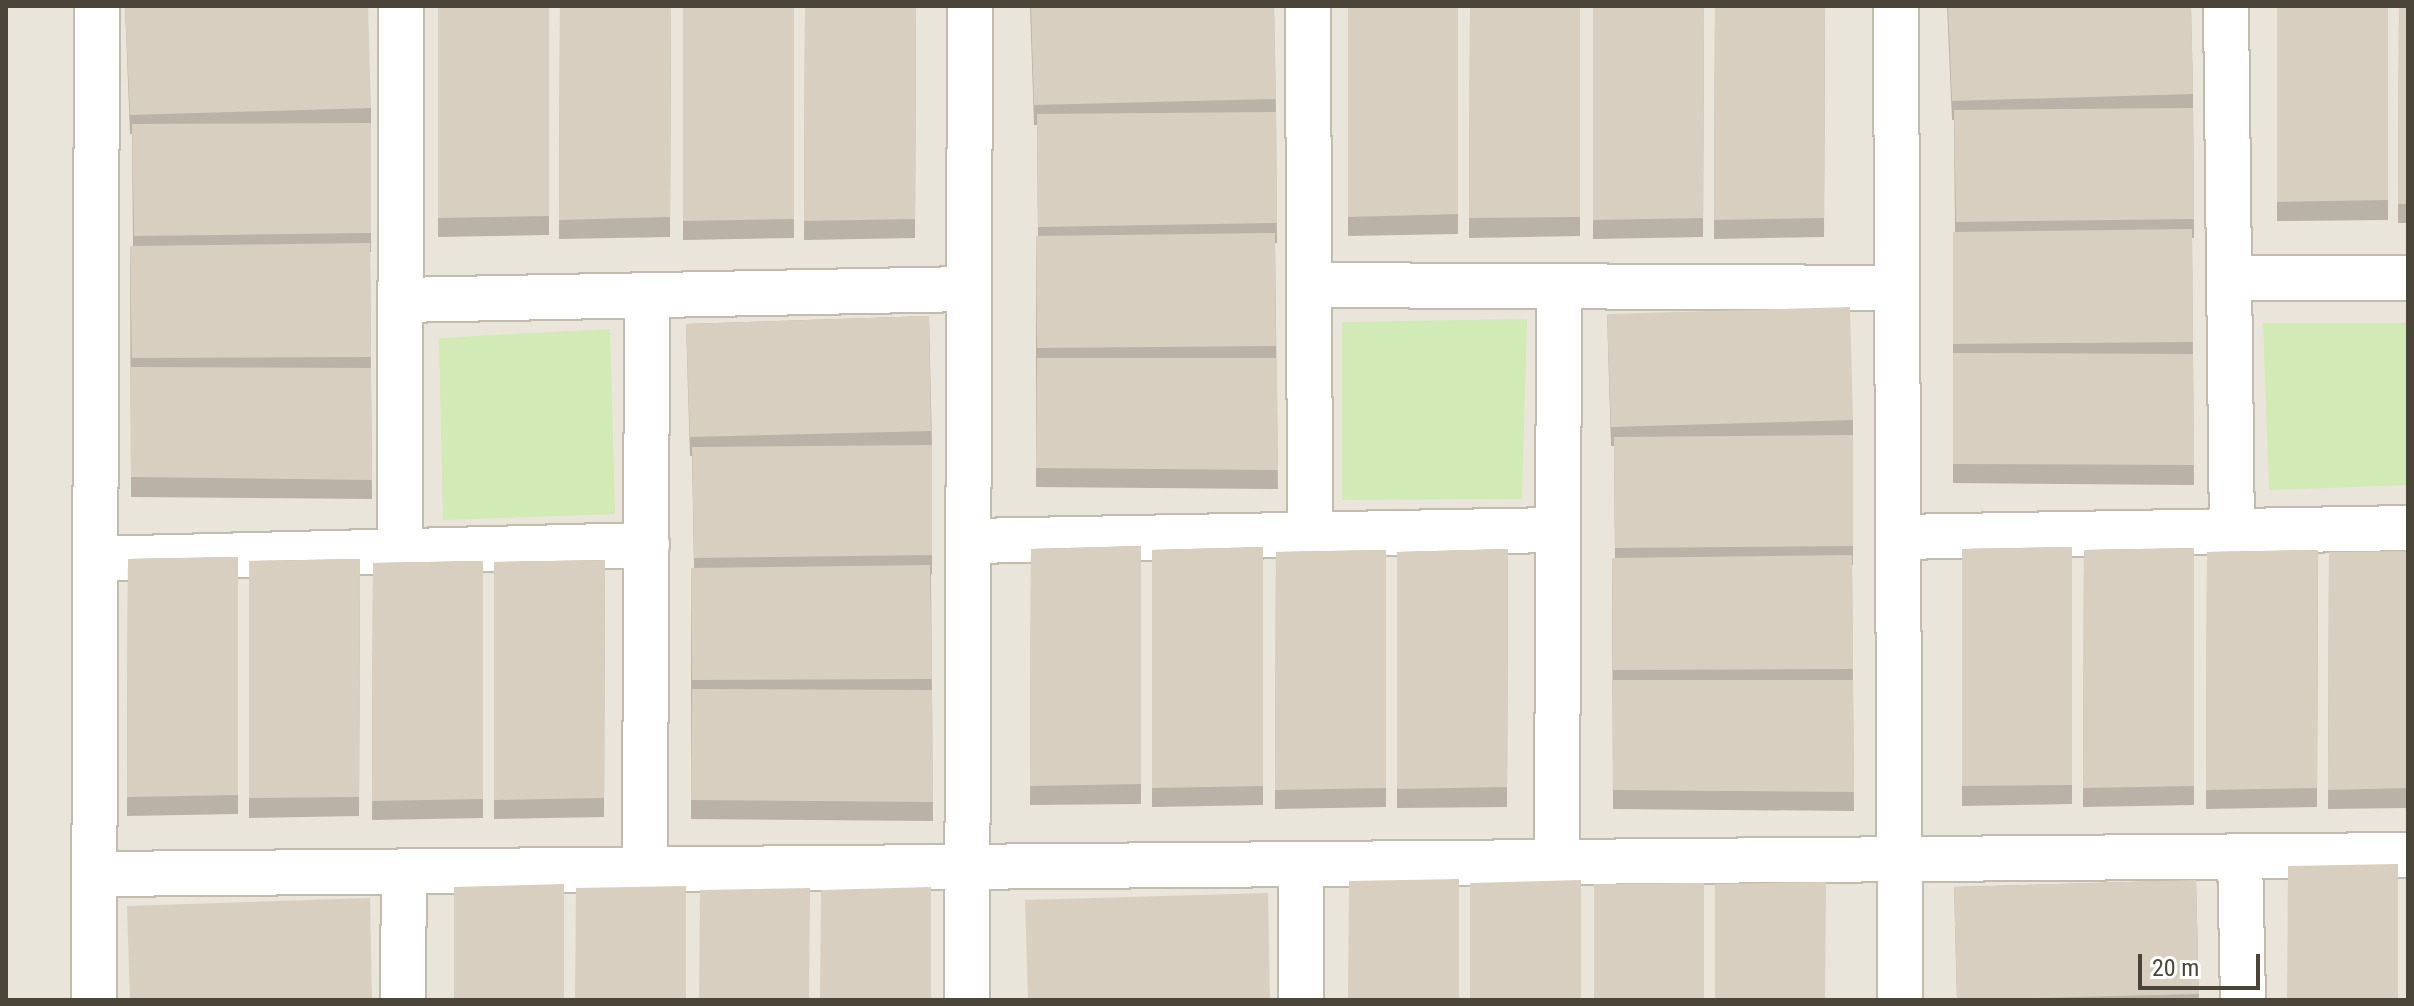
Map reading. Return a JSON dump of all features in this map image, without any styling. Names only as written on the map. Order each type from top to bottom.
[{"type":"street","points":[[94,1000],[97,6]]},
{"type":"street","points":[[400,551],[401,6]]},
{"type":"street","points":[[967,1000],[971,541],[970,6]]},
{"type":"street","points":[[1308,6],[1310,534]]},
{"type":"street","points":[[1896,6],[1900,1000]]},
{"type":"street","points":[[2226,6],[2232,531]]},
{"type":"street","points":[[2230,278],[2408,278]]},
{"type":"street","points":[[1309,285],[1897,288]]},
{"type":"street","points":[[1557,861],[1559,286]]},
{"type":"street","points":[[400,300],[969,289]]},
{"type":"street","points":[[645,869],[647,295]]},
{"type":"street","points":[[1898,537],[2408,528]]},
{"type":"street","points":[[971,541],[1556,530]]},
{"type":"street","points":[[96,559],[647,545]]},
{"type":"street","points":[[94,874],[2408,855]]},
{"type":"street","points":[[2240,856],[2243,1000]]},
{"type":"street","points":[[1301,864],[1301,1000]]},
{"type":"street","points":[[403,1000],[404,871]]},
{"type":"shaded area","points":[[6,6],[2408,6],[2408,1000],[6,1000]]},
{"type":"green space","points":[[1527,319],[1522,499],[1342,500],[1342,322]]},
{"type":"green space","points":[[2263,323],[2408,323],[2408,485],[2269,490]]},
{"type":"green space","points":[[610,329],[615,514],[443,520],[439,338]]},
{"type":"building","points":[[125,6],[368,6],[371,108],[130,115]]},
{"type":"building","points":[[438,6],[549,6],[549,216],[438,218]]},
{"type":"building","points":[[560,6],[671,6],[670,217],[559,220]]},
{"type":"building","points":[[683,6],[794,6],[794,219],[683,221]]},
{"type":"building","points":[[805,6],[916,6],[915,219],[804,221]]},
{"type":"building","points":[[1031,6],[1274,6],[1276,99],[1034,105]]},
{"type":"building","points":[[1348,6],[1458,6],[1458,214],[1348,217]]},
{"type":"building","points":[[1470,6],[1580,6],[1580,217],[1469,218]]},
{"type":"building","points":[[1593,6],[1704,6],[1703,218],[1593,220]]},
{"type":"building","points":[[1715,6],[1825,6],[1824,218],[1714,220]]},
{"type":"building","points":[[1948,6],[2191,6],[2193,94],[1952,101]]},
{"type":"building","points":[[2277,6],[2388,6],[2388,200],[2277,202]]},
{"type":"building","points":[[2399,6],[2408,6],[2408,204],[2398,204]]},
{"type":"building","points":[[2193,108],[2194,219],[1956,222],[1954,110]]},
{"type":"building","points":[[1276,112],[1277,223],[1038,227],[1037,114]]},
{"type":"building","points":[[371,123],[371,233],[134,236],[132,124]]},
{"type":"building","points":[[2192,229],[2193,342],[1953,344],[1953,232]]},
{"type":"building","points":[[1275,233],[1276,346],[1037,348],[1036,236]]},
{"type":"building","points":[[370,243],[371,357],[132,358],[130,246]]},
{"type":"building","points":[[1850,307],[1853,420],[1611,427],[1607,314]]},
{"type":"building","points":[[929,316],[931,431],[690,437],[686,324]]},
{"type":"building","points":[[1953,353],[2193,354],[2194,465],[1953,464]]},
{"type":"building","points":[[1037,358],[1277,358],[1278,470],[1036,468]]},
{"type":"building","points":[[131,367],[371,368],[372,480],[131,477]]},
{"type":"building","points":[[1853,435],[1853,546],[1615,548],[1614,437]]},
{"type":"building","points":[[932,445],[932,555],[694,558],[692,447]]},
{"type":"building","points":[[1141,546],[1141,784],[1030,786],[1031,549]]},
{"type":"building","points":[[1263,547],[1263,786],[1152,788],[1152,550]]},
{"type":"building","points":[[2072,547],[2072,785],[1962,786],[1962,549]]},
{"type":"building","points":[[2194,548],[2194,786],[2083,788],[2084,550]]},
{"type":"building","points":[[1508,549],[1507,787],[1397,789],[1397,552]]},
{"type":"building","points":[[1386,550],[1386,788],[1275,790],[1276,552]]},
{"type":"building","points":[[2318,550],[2317,788],[2206,790],[2207,552]]},
{"type":"building","points":[[2408,551],[2408,788],[2328,790],[2329,552]]},
{"type":"building","points":[[1852,555],[1853,669],[1613,670],[1612,558]]},
{"type":"building","points":[[238,557],[238,795],[127,797],[128,559]]},
{"type":"building","points":[[360,559],[359,797],[249,798],[249,561]]},
{"type":"building","points":[[605,560],[604,798],[494,800],[494,562]]},
{"type":"building","points":[[483,561],[483,799],[372,801],[373,563]]},
{"type":"building","points":[[930,565],[932,679],[692,680],[691,568]]},
{"type":"building","points":[[1613,680],[1853,680],[1854,792],[1613,790]]},
{"type":"building","points":[[692,689],[932,690],[933,802],[691,800]]},
{"type":"building","points":[[2398,864],[2398,1000],[2287,1000],[2288,866]]},
{"type":"building","points":[[1459,879],[1459,1000],[1348,1000],[1349,881]]},
{"type":"building","points":[[1581,880],[1581,1000],[1470,1000],[1470,883]]},
{"type":"building","points":[[2196,880],[2199,994],[1957,1000],[1954,887]]},
{"type":"building","points":[[1826,882],[1825,1000],[1715,1000],[1715,884]]},
{"type":"building","points":[[1704,883],[1704,1000],[1594,1000],[1594,884]]},
{"type":"building","points":[[564,884],[564,1000],[454,1000],[454,887]]},
{"type":"building","points":[[686,886],[686,1000],[575,1000],[576,888]]},
{"type":"building","points":[[931,887],[931,1000],[820,1000],[821,890]]},
{"type":"building","points":[[810,888],[809,1000],[699,1000],[700,890]]},
{"type":"building","points":[[1268,893],[1270,1000],[1028,1000],[1025,900]]},
{"type":"building","points":[[370,898],[372,1000],[130,1000],[127,906]]}]
